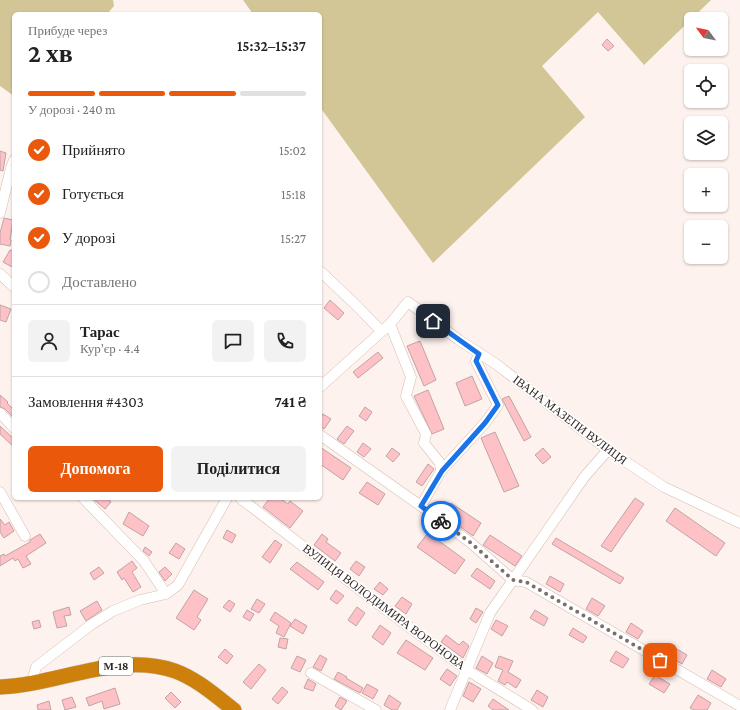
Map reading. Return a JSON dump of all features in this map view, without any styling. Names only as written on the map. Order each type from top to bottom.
[{"type":"highway","name":"М-18","points":[[0,687],[35,683],[109,667],[139,665],[155,666],[175,672],[190,679],[229,706]]},
{"type":"street","points":[[0,213],[12,164]]},
{"type":"street","points":[[322,273],[381,331]]},
{"type":"street","points":[[0,275],[12,285]]},
{"type":"street","name":"ІВАНА МАЗЕПИ ВУЛИЦЯ","points":[[390,324],[408,302],[459,340],[502,369],[608,450],[664,487],[740,523]]},
{"type":"street","points":[[322,385],[390,324],[411,377],[406,396],[426,434],[424,443],[440,463],[442,471]]},
{"type":"street","points":[[421,506],[442,471],[485,423],[498,405],[476,361],[479,354]]},
{"type":"street","points":[[0,413],[12,426]]},
{"type":"street","points":[[322,437],[421,506],[471,543],[513,580],[526,582],[740,706]]},
{"type":"street","points":[[450,710],[490,613],[585,476],[608,450]]},
{"type":"street","points":[[0,492],[25,536]]},
{"type":"street","points":[[85,500],[144,561],[166,594]]},
{"type":"street","points":[[35,683],[34,674],[36,667],[92,624],[113,611],[140,600],[166,594],[178,585],[226,500]]},
{"type":"street","name":"ВУЛИЦЯ ВОЛОДИМИРА ВОРОНОВА","points":[[243,500],[467,670],[532,710]]},
{"type":"street","points":[[311,673],[376,710]]},
{"type":"shaded area","points":[[0,0],[113,0],[114,6],[109,12],[12,12],[12,95],[0,86]]},
{"type":"shaded area","points":[[243,0],[711,0],[699,12],[684,12],[684,26],[644,65],[598,12],[542,66],[585,117],[433,263],[322,110],[322,12],[252,12]]},
{"type":"building","points":[[607,39],[614,46],[608,51],[602,45]]},
{"type":"building","points":[[0,151],[6,153],[3,171],[0,170]]},
{"type":"building","points":[[4,218],[12,220],[10,246],[0,244],[0,233]]},
{"type":"building","points":[[10,250],[12,251],[12,267],[3,262]]},
{"type":"building","points":[[330,300],[344,313],[338,320],[324,308]]},
{"type":"building","points":[[0,305],[11,309],[6,322],[0,320]]},
{"type":"building","points":[[420,341],[436,380],[424,386],[407,346]]},
{"type":"building","points":[[378,352],[383,358],[358,378],[353,372]]},
{"type":"building","points":[[472,376],[482,399],[465,406],[456,383]]},
{"type":"building","points":[[428,390],[444,429],[432,434],[414,396]]},
{"type":"building","points":[[0,395],[12,408],[12,416],[5,409],[0,407]]},
{"type":"building","points":[[509,396],[531,437],[524,441],[502,399]]},
{"type":"building","points":[[365,407],[372,412],[366,421],[359,416]]},
{"type":"building","points":[[323,414],[331,419],[324,429],[322,428]]},
{"type":"building","points":[[0,426],[12,437],[12,445],[0,434]]},
{"type":"building","points":[[347,426],[354,431],[344,444],[337,439]]},
{"type":"building","points":[[495,432],[519,486],[504,492],[481,438]]},
{"type":"building","points":[[363,443],[371,449],[364,457],[357,452]]},
{"type":"building","points":[[322,448],[351,468],[343,480],[322,465]]},
{"type":"building","points":[[392,448],[400,454],[393,462],[386,456]]},
{"type":"building","points":[[543,448],[551,457],[543,464],[535,455]]},
{"type":"building","points":[[428,464],[434,469],[422,486],[416,482]]},
{"type":"building","points":[[367,482],[385,494],[378,505],[359,493]]},
{"type":"building","points":[[635,498],[644,504],[611,552],[601,546]]},
{"type":"building","points":[[94,500],[108,500],[111,502],[105,509]]},
{"type":"building","points":[[268,500],[282,500],[288,504],[290,501],[303,511],[290,528],[263,507]]},
{"type":"building","points":[[451,503],[481,523],[473,536],[443,514]]},
{"type":"building","points":[[675,508],[725,543],[716,556],[666,521]]},
{"type":"building","points":[[129,512],[149,526],[143,536],[123,524]]},
{"type":"building","points":[[0,519],[5,525],[9,522],[14,531],[4,538],[0,532]]},
{"type":"building","points":[[227,530],[236,535],[232,543],[223,538]]},
{"type":"building","points":[[428,533],[465,560],[455,574],[417,547]]},
{"type":"building","points":[[40,534],[46,543],[26,556],[31,564],[23,568],[18,559],[15,561],[13,558],[0,566],[0,556],[4,554],[5,556],[30,542],[30,540]]},
{"type":"building","points":[[322,534],[328,539],[326,542],[341,553],[335,561],[314,545]]},
{"type":"building","points":[[490,535],[522,556],[515,566],[483,545]]},
{"type":"building","points":[[556,538],[624,578],[620,584],[552,544]]},
{"type":"building","points":[[275,540],[282,545],[270,563],[262,557]]},
{"type":"building","points":[[176,543],[185,549],[179,559],[169,553]]},
{"type":"building","points":[[145,547],[152,552],[149,556],[143,551]]},
{"type":"building","points":[[132,561],[137,568],[132,572],[141,587],[133,592],[124,578],[122,580],[117,572]]},
{"type":"building","points":[[356,561],[365,567],[359,576],[350,569]]},
{"type":"building","points":[[297,562],[324,582],[318,590],[290,569]]},
{"type":"building","points":[[99,567],[104,573],[94,580],[90,573]]},
{"type":"building","points":[[165,567],[172,574],[165,581],[159,572]]},
{"type":"building","points":[[477,568],[495,581],[490,589],[471,576]]},
{"type":"building","points":[[550,576],[564,584],[560,592],[546,584]]},
{"type":"building","points":[[380,582],[388,589],[383,595],[374,589]]},
{"type":"building","points":[[194,590],[208,599],[197,617],[201,620],[194,630],[176,618]]},
{"type":"building","points":[[336,590],[344,596],[337,604],[330,599]]},
{"type":"building","points":[[402,597],[412,604],[406,614],[395,606]]},
{"type":"building","points":[[592,598],[605,606],[598,616],[586,609]]},
{"type":"building","points":[[257,599],[265,604],[259,613],[251,609]]},
{"type":"building","points":[[229,600],[235,604],[230,612],[223,607]]},
{"type":"building","points":[[97,601],[102,610],[86,621],[80,611]]},
{"type":"building","points":[[69,607],[71,615],[64,616],[67,626],[57,628],[53,612]]},
{"type":"building","points":[[357,607],[365,613],[356,626],[348,620]]},
{"type":"building","points":[[476,608],[483,612],[476,623],[470,619]]},
{"type":"building","points":[[247,610],[254,614],[250,621],[243,617]]},
{"type":"building","points":[[535,610],[548,618],[544,626],[530,618]]},
{"type":"building","points":[[275,612],[291,623],[284,637],[276,633],[279,626],[270,620]]},
{"type":"building","points":[[295,619],[307,626],[303,634],[290,626]]},
{"type":"building","points":[[39,620],[41,627],[34,629],[32,622]]},
{"type":"building","points":[[496,620],[508,626],[502,636],[491,629]]},
{"type":"building","points":[[631,623],[643,631],[638,639],[626,632]]},
{"type":"building","points":[[380,625],[391,633],[383,645],[372,637]]},
{"type":"building","points":[[573,628],[587,637],[583,643],[569,635]]},
{"type":"building","points":[[446,635],[459,645],[463,641],[469,646],[463,658],[441,642]]},
{"type":"building","points":[[280,638],[288,639],[286,649],[278,647]]},
{"type":"building","points":[[406,640],[433,658],[425,670],[397,653]]},
{"type":"building","points":[[670,645],[687,655],[682,664],[665,654]]},
{"type":"building","points":[[225,649],[233,656],[227,664],[218,657]]},
{"type":"building","points":[[616,651],[629,659],[623,668],[610,661]]},
{"type":"building","points":[[320,655],[327,659],[321,671],[313,667]]},
{"type":"building","points":[[297,656],[306,660],[300,672],[291,668]]},
{"type":"building","points":[[482,656],[493,663],[487,674],[476,668]]},
{"type":"building","points":[[499,656],[513,661],[508,672],[521,680],[516,688],[507,682],[505,685],[498,681],[503,670],[495,667]]},
{"type":"building","points":[[259,664],[266,670],[251,689],[243,682]]},
{"type":"building","points":[[447,669],[457,676],[450,686],[440,679]]},
{"type":"building","points":[[712,670],[726,679],[721,687],[707,679]]},
{"type":"building","points":[[338,672],[363,688],[360,693],[334,679]]},
{"type":"building","points":[[655,675],[670,684],[664,693],[649,684]]},
{"type":"building","points":[[308,679],[316,684],[313,691],[304,688]]},
{"type":"building","points":[[469,682],[481,689],[473,702],[463,696]]},
{"type":"building","points":[[367,684],[378,690],[373,699],[362,693]]},
{"type":"building","points":[[282,687],[288,692],[278,704],[272,699]]},
{"type":"building","points":[[115,688],[120,704],[104,709],[102,701],[89,706],[86,698]]},
{"type":"building","points":[[537,690],[548,697],[543,707],[531,700]]},
{"type":"building","points":[[171,692],[181,702],[175,708],[165,698]]},
{"type":"building","points":[[389,695],[401,703],[397,710],[392,710],[384,705]]},
{"type":"building","points":[[698,695],[711,703],[707,710],[694,710],[690,708]]},
{"type":"building","points":[[72,697],[76,707],[65,710],[62,700]]},
{"type":"building","points":[[340,697],[347,701],[341,710],[335,706]]},
{"type":"building","points":[[493,699],[509,710],[493,710],[488,706]]},
{"type":"building","points":[[49,701],[51,710],[38,710],[37,705]]},
{"type":"way so far","points":[[441,521],[471,543],[513,580],[526,582],[660,660]]},
{"type":"route","points":[[433,321],[479,354],[476,361],[498,405],[485,423],[442,471],[421,506],[441,521]]}]
